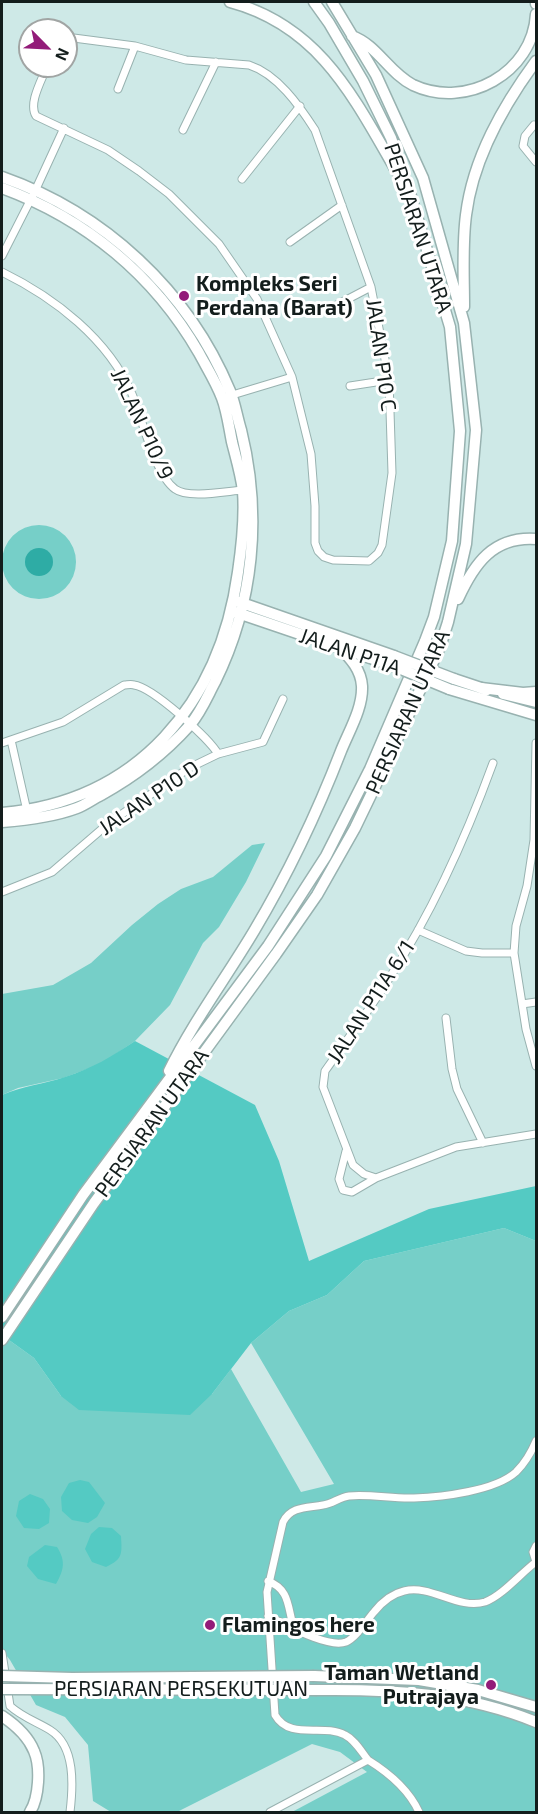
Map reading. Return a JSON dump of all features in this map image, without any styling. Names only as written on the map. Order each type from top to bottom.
[{"type":"main road","points":[[230,2],[254,8],[282,23],[318,51],[349,90],[410,193]]},
{"type":"main road","name":"PERSIARAN UTARA","points":[[2,1317],[83,1195],[268,946],[326,855],[370,769],[434,617],[452,541],[460,431],[450,327],[391,138],[363,81],[314,2]]},
{"type":"main road","name":"PERSIARAN UTARA","points":[[2,1340],[94,1203],[317,895],[355,828],[381,774],[440,647],[448,622],[466,544],[476,430],[464,323],[423,178],[376,75],[332,2]]},
{"type":"main road","points":[[352,35],[366,42],[382,61],[413,85],[431,91],[465,92],[485,86],[503,76],[515,65],[527,48],[537,14]]},
{"type":"main road","points":[[464,323],[466,213],[481,156],[519,85],[537,61]]},
{"type":"main road","points":[[2,177],[77,224],[130,264],[154,289],[190,338],[227,397],[246,452],[254,516],[238,607],[186,721],[159,756],[127,780],[78,808],[28,820],[2,822]]},
{"type":"main road","points":[[2,188],[33,195]]},
{"type":"main road","points":[[227,397],[243,490],[238,607]]},
{"type":"main road","points":[[448,622],[467,580],[475,566],[486,555],[520,538],[537,538]]},
{"type":"main road","name":"JALAN P11A","points":[[238,607],[340,648],[392,660]]},
{"type":"main road","name":"JALAN P11A","points":[[238,607],[392,660],[537,715]]},
{"type":"main road","points":[[157,1095],[186,1036],[220,986],[282,881],[332,776],[359,707],[362,687],[358,671],[352,660],[340,648]]},
{"type":"main road","name":"JALAN P11A","points":[[451,684],[480,688],[537,702]]},
{"type":"main road","points":[[480,688],[523,693],[537,692]]},
{"type":"main road","points":[[2,813],[27,811],[74,798],[122,773],[186,721]]},
{"type":"main road","name":"PERSIARAN PERSEKUTUAN","points":[[2,1676],[72,1678],[314,1676],[419,1680],[478,1690],[537,1707]]},
{"type":"main road","name":"PERSIARAN PERSEKUTUAN","points":[[2,1689],[379,1689],[474,1702],[537,1722]]},
{"type":"main road","points":[[2,1716],[17,1727],[35,1751],[39,1780],[30,1812]]},
{"type":"street","name":"JALAN P10 C","points":[[43,78],[33,104],[33,112],[39,119],[64,128],[108,150],[169,194],[219,244],[257,299],[292,377],[311,453],[315,543],[318,551],[324,557],[333,560],[369,561],[382,546],[392,473],[389,380],[371,287],[315,130],[300,106],[258,68],[249,65],[186,60],[135,46],[78,39]]},
{"type":"street","points":[[118,89],[135,46]]},
{"type":"street","points":[[183,130],[216,62]]},
{"type":"street","points":[[242,179],[300,106]]},
{"type":"street","points":[[534,125],[525,136],[524,146],[537,162]]},
{"type":"street","points":[[2,256],[64,128]]},
{"type":"street","points":[[290,242],[342,205]]},
{"type":"street","name":"JALAN P10/9","points":[[2,272],[35,289],[75,318],[124,376],[159,467],[173,488],[188,494],[243,490]]},
{"type":"street","points":[[327,310],[371,287]]},
{"type":"street","points":[[227,397],[292,377]]},
{"type":"street","points":[[350,386],[389,380]]},
{"type":"street","points":[[2,743],[63,722],[124,685],[134,684],[148,691],[186,721],[213,746],[218,754]]},
{"type":"street","name":"JALAN P10 D","points":[[2,892],[52,872],[109,823],[189,768],[218,754],[263,742],[283,699]]},
{"type":"street","points":[[11,740],[27,811]]},
{"type":"street","points":[[537,743],[535,840],[527,886],[516,926],[514,953],[526,1029],[537,1066]]},
{"type":"street","name":"JALAN P11A 6/1","points":[[376,1178],[358,1170],[346,1150],[323,1087],[325,1071],[390,977],[418,930],[471,823],[493,763]]},
{"type":"street","points":[[418,930],[466,951],[514,953]]},
{"type":"street","points":[[522,1004],[537,1002]]},
{"type":"street","points":[[446,1018],[452,1069],[457,1089],[483,1143]]},
{"type":"street","points":[[346,1150],[339,1179],[343,1190],[352,1192],[376,1178],[456,1147],[537,1134]]},
{"type":"street","points":[[419,1812],[408,1793],[383,1769],[368,1760],[356,1744],[344,1734],[289,1728],[275,1715],[268,1616],[268,1581],[283,1522],[287,1514],[294,1510],[327,1504],[350,1496],[414,1498],[455,1493],[495,1484],[515,1473],[531,1454],[537,1441]]},
{"type":"street","points":[[268,1616],[327,1642],[343,1643],[353,1636],[381,1605],[400,1592],[417,1590],[461,1601],[486,1602],[536,1562],[533,1552],[537,1546]]},
{"type":"street","points":[[268,1581],[282,1589],[294,1628]]},
{"type":"street","points":[[2,1653],[10,1706],[51,1731],[63,1744],[71,1774],[70,1812]]},
{"type":"street","points":[[270,1812],[368,1760]]},
{"type":"shaded area","points":[[32,525],[46,525],[60,531],[70,541],[76,555],[74,576],[60,593],[46,599],[32,599],[18,593],[8,583],[2,569],[2,555],[8,541],[18,531]]},
{"type":"shaded area","points":[[39,548],[49,552],[53,562],[49,572],[39,576],[29,572],[25,562],[29,552]]},
{"type":"shaded area","points":[[265,843],[246,882],[219,927],[203,943],[170,1005],[135,1041],[101,1064],[63,1078],[18,1088],[2,1095],[2,994],[53,985],[91,963],[158,904],[181,889],[213,877],[252,845]]},
{"type":"shaded area","points":[[135,1041],[255,1105],[279,1161],[309,1261],[429,1209],[536,1186],[536,1241],[504,1228],[364,1261],[327,1295],[289,1311],[251,1343],[212,1394],[190,1415],[79,1410],[61,1396],[34,1358],[2,1335],[2,1095],[84,1070]]},
{"type":"shaded area","points":[[504,1228],[536,1241],[536,1812],[292,1812],[367,1772],[340,1752],[312,1744],[177,1812],[111,1812],[93,1801],[88,1745],[65,1717],[36,1705],[2,1650],[2,1335],[34,1358],[61,1396],[212,1394],[231,1369],[301,1492],[334,1484],[251,1343],[289,1311],[327,1295],[364,1261]]},
{"type":"shaded area","points":[[80,1480],[89,1482],[105,1503],[97,1517],[88,1523],[72,1520],[62,1511],[61,1497],[69,1483]]},
{"type":"shaded area","points":[[30,1494],[43,1499],[50,1509],[49,1523],[39,1529],[24,1528],[16,1516],[19,1501]]},
{"type":"shaded area","points":[[99,1527],[112,1528],[121,1536],[120,1555],[116,1561],[106,1567],[92,1562],[85,1549],[91,1534]]},
{"type":"shaded area","points":[[45,1545],[57,1547],[62,1557],[62,1570],[56,1584],[38,1579],[27,1566],[29,1557]]},
{"type":"place","name":"Kompleks Seri Perdana (Barat)","points":[[184,296]]},
{"type":"place","name":"Flamingos here","points":[[210,1625]]},
{"type":"place","name":"Taman Wetland Putrajaya","points":[[491,1685]]}]
